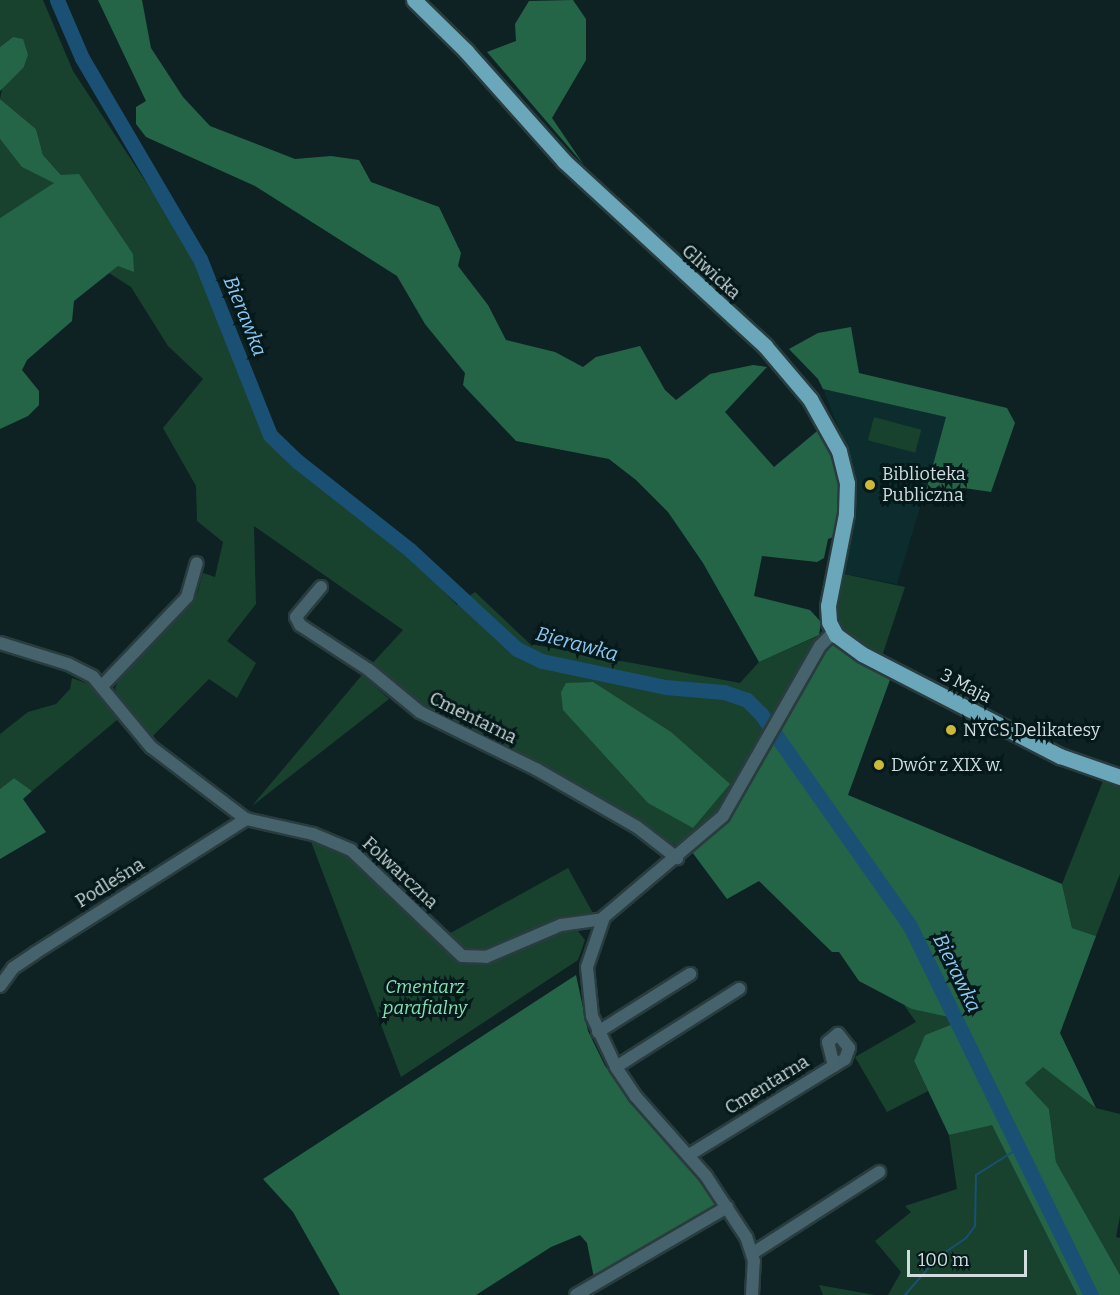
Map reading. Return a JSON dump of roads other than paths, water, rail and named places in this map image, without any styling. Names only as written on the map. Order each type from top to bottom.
[{"type":"main road","name":"Gliwicka","points":[[414,0],[466,51],[564,161],[765,346],[815,405],[839,451],[847,483],[846,514],[828,606],[834,632]]},
{"type":"main road","name":"3 Maja","points":[[834,632],[862,654],[1060,756],[1120,777]]},
{"type":"street","points":[[103,685],[187,597],[197,563]]},
{"type":"street","name":"Cmentarna","points":[[321,587],[296,616],[300,625],[369,670],[420,712],[536,769],[637,827],[677,858]]},
{"type":"street","points":[[752,1295],[753,1253],[727,1207],[689,1155],[636,1097],[616,1066],[598,1032],[586,978],[589,955],[603,919],[719,822],[823,642],[834,632]]},
{"type":"street","name":"Folwarczna","points":[[0,643],[73,666],[103,685],[131,726],[151,747],[246,819],[313,834],[351,850],[406,900],[449,947],[466,957],[490,956],[561,925],[603,919]]},
{"type":"street","name":"Podleśna","points":[[0,986],[13,968],[35,952],[246,819]]},
{"type":"street","points":[[598,1032],[690,974]]},
{"type":"street","points":[[616,1066],[739,988]]},
{"type":"street","name":"Cmentarna","points":[[689,1155],[834,1066]]},
{"type":"street","points":[[753,1253],[879,1172]]},
{"type":"street","points":[[576,1295],[727,1207]]},
{"type":"waterway","name":"Bierawka","points":[[57,0],[82,58],[200,259],[270,435],[297,461],[410,550],[517,649],[542,661],[665,687],[724,692],[747,700],[761,714],[910,926],[1091,1295]]},
{"type":"waterway","points":[[905,1295],[938,1257],[966,1238],[975,1226],[976,1175],[1019,1148]]},
{"type":"place","name":"Biblioteka Publiczna","points":[[870,485]]},
{"type":"place","name":"NYCS Delikatesy","points":[[951,730]]},
{"type":"place","name":"Dwór z XIX w.","points":[[879,765]]},
{"type":"park label","name":"Cmentarz parafialny","points":[[425,998]]}]
